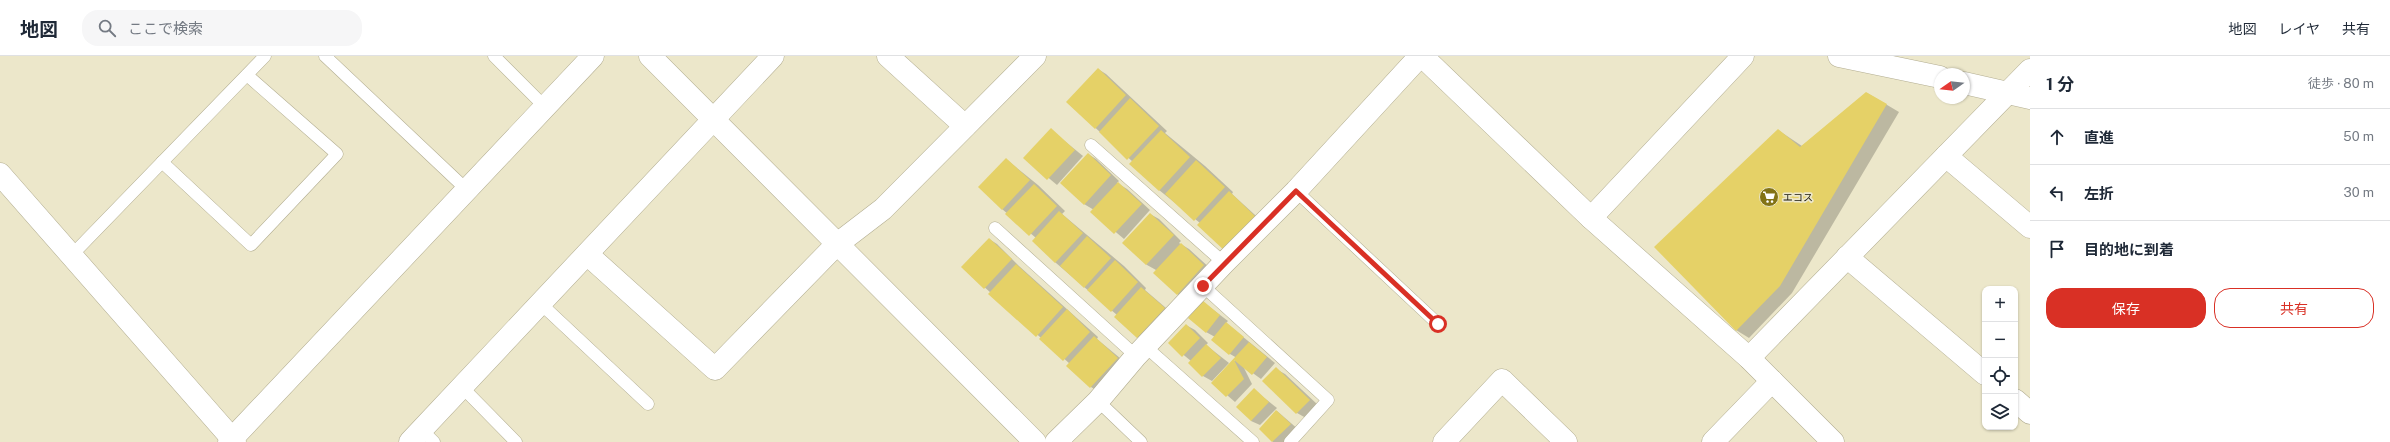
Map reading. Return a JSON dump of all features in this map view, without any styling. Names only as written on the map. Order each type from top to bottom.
[{"type":"street","points":[[0,174],[232,441],[593,56]]},
{"type":"street","points":[[650,56],[836,245],[1035,442]]},
{"type":"street","points":[[422,438],[462,387],[773,56]]},
{"type":"street","points":[[888,56],[965,126]]},
{"type":"street","points":[[587,254],[715,369],[836,245],[883,209],[1035,56]]},
{"type":"street","points":[[1056,442],[1098,401],[1141,351],[1224,263],[1296,191],[1421,56],[1591,218],[1749,358],[1833,442]]},
{"type":"street","points":[[1591,218],[1742,56]]},
{"type":"street","points":[[1840,56],[1934,77]]},
{"type":"street","points":[[2025,56],[2030,60]]},
{"type":"street","points":[[1749,358],[2030,70]]},
{"type":"street","points":[[1970,84],[2030,98]]},
{"type":"street","points":[[1946,156],[2030,227]]},
{"type":"street","points":[[1847,257],[1982,371]]},
{"type":"street","points":[[1444,442],[1502,380],[1566,442]]},
{"type":"street","points":[[1713,442],[1772,381]]},
{"type":"street","points":[[2018,403],[2030,413]]},
{"type":"lane","points":[[72,256],[265,56]]},
{"type":"lane","points":[[325,56],[467,190]]},
{"type":"lane","points":[[494,56],[545,107]]},
{"type":"lane","points":[[162,162],[251,245],[337,154],[247,75]]},
{"type":"lane","points":[[1090,145],[1224,263]]},
{"type":"lane","points":[[1296,191],[1438,324]]},
{"type":"lane","points":[[995,228],[1141,351],[1253,442]]},
{"type":"lane","points":[[1203,286],[1328,400],[1290,442]]},
{"type":"lane","points":[[540,303],[648,404]]},
{"type":"lane","points":[[462,387],[516,442]]},
{"type":"lane","points":[[1098,401],[1141,442]]},
{"type":"building","points":[[1098,68],[1126,95],[1095,129],[1066,102]]},
{"type":"building","name":"エコス","points":[[1866,92],[1887,104],[1780,286],[1736,331],[1654,247],[1778,129],[1800,147]]},
{"type":"building","points":[[1130,98],[1159,126],[1127,160],[1099,132]]},
{"type":"building","points":[[1051,128],[1075,150],[1047,180],[1023,158]]},
{"type":"building","points":[[1161,130],[1190,157],[1159,191],[1129,164]]},
{"type":"building","points":[[1088,153],[1111,175],[1084,205],[1060,183]]},
{"type":"building","points":[[1006,158],[1030,180],[1002,210],[978,187]]},
{"type":"building","points":[[1196,160],[1225,187],[1194,221],[1165,194]]},
{"type":"building","points":[[1118,182],[1142,204],[1114,234],[1090,212]]},
{"type":"building","points":[[1034,184],[1057,206],[1029,236],[1005,214]]},
{"type":"building","points":[[1229,191],[1257,218],[1226,252],[1197,225]]},
{"type":"building","points":[[1059,211],[1083,233],[1055,263],[1032,241]]},
{"type":"building","points":[[1150,213],[1174,235],[1146,265],[1122,243]]},
{"type":"building","points":[[1087,236],[1111,258],[1084,288],[1060,266]]},
{"type":"building","points":[[989,238],[1012,259],[984,289],[961,267]]},
{"type":"building","points":[[1181,243],[1204,265],[1177,295],[1153,273]]},
{"type":"building","points":[[1115,260],[1138,282],[1111,312],[1087,290]]},
{"type":"building","points":[[1016,264],[1063,307],[1036,337],[988,294]]},
{"type":"building","points":[[1141,287],[1165,308],[1137,338],[1114,317]]},
{"type":"building","points":[[1202,300],[1220,315],[1206,333],[1188,318]]},
{"type":"building","points":[[1067,309],[1090,332],[1063,361],[1039,339]]},
{"type":"building","points":[[1226,322],[1244,337],[1229,355],[1211,340]]},
{"type":"building","points":[[1186,324],[1200,338],[1182,357],[1168,343]]},
{"type":"building","points":[[1094,336],[1118,358],[1090,388],[1066,366]]},
{"type":"building","points":[[1249,342],[1267,357],[1252,375],[1234,360],[1244,379],[1226,397],[1211,383]]},
{"type":"building","points":[[1206,344],[1221,358],[1202,377],[1188,363]]},
{"type":"building","points":[[1276,367],[1310,400],[1296,414],[1262,381]]},
{"type":"building","points":[[1254,388],[1269,402],[1251,421],[1236,407]]},
{"type":"building","points":[[1276,410],[1291,424],[1272,442],[1259,429]]},
{"type":"place","name":"エコス","points":[[1769,197]]},
{"type":"route","points":[[1203,286],[1296,191],[1438,324]]}]
